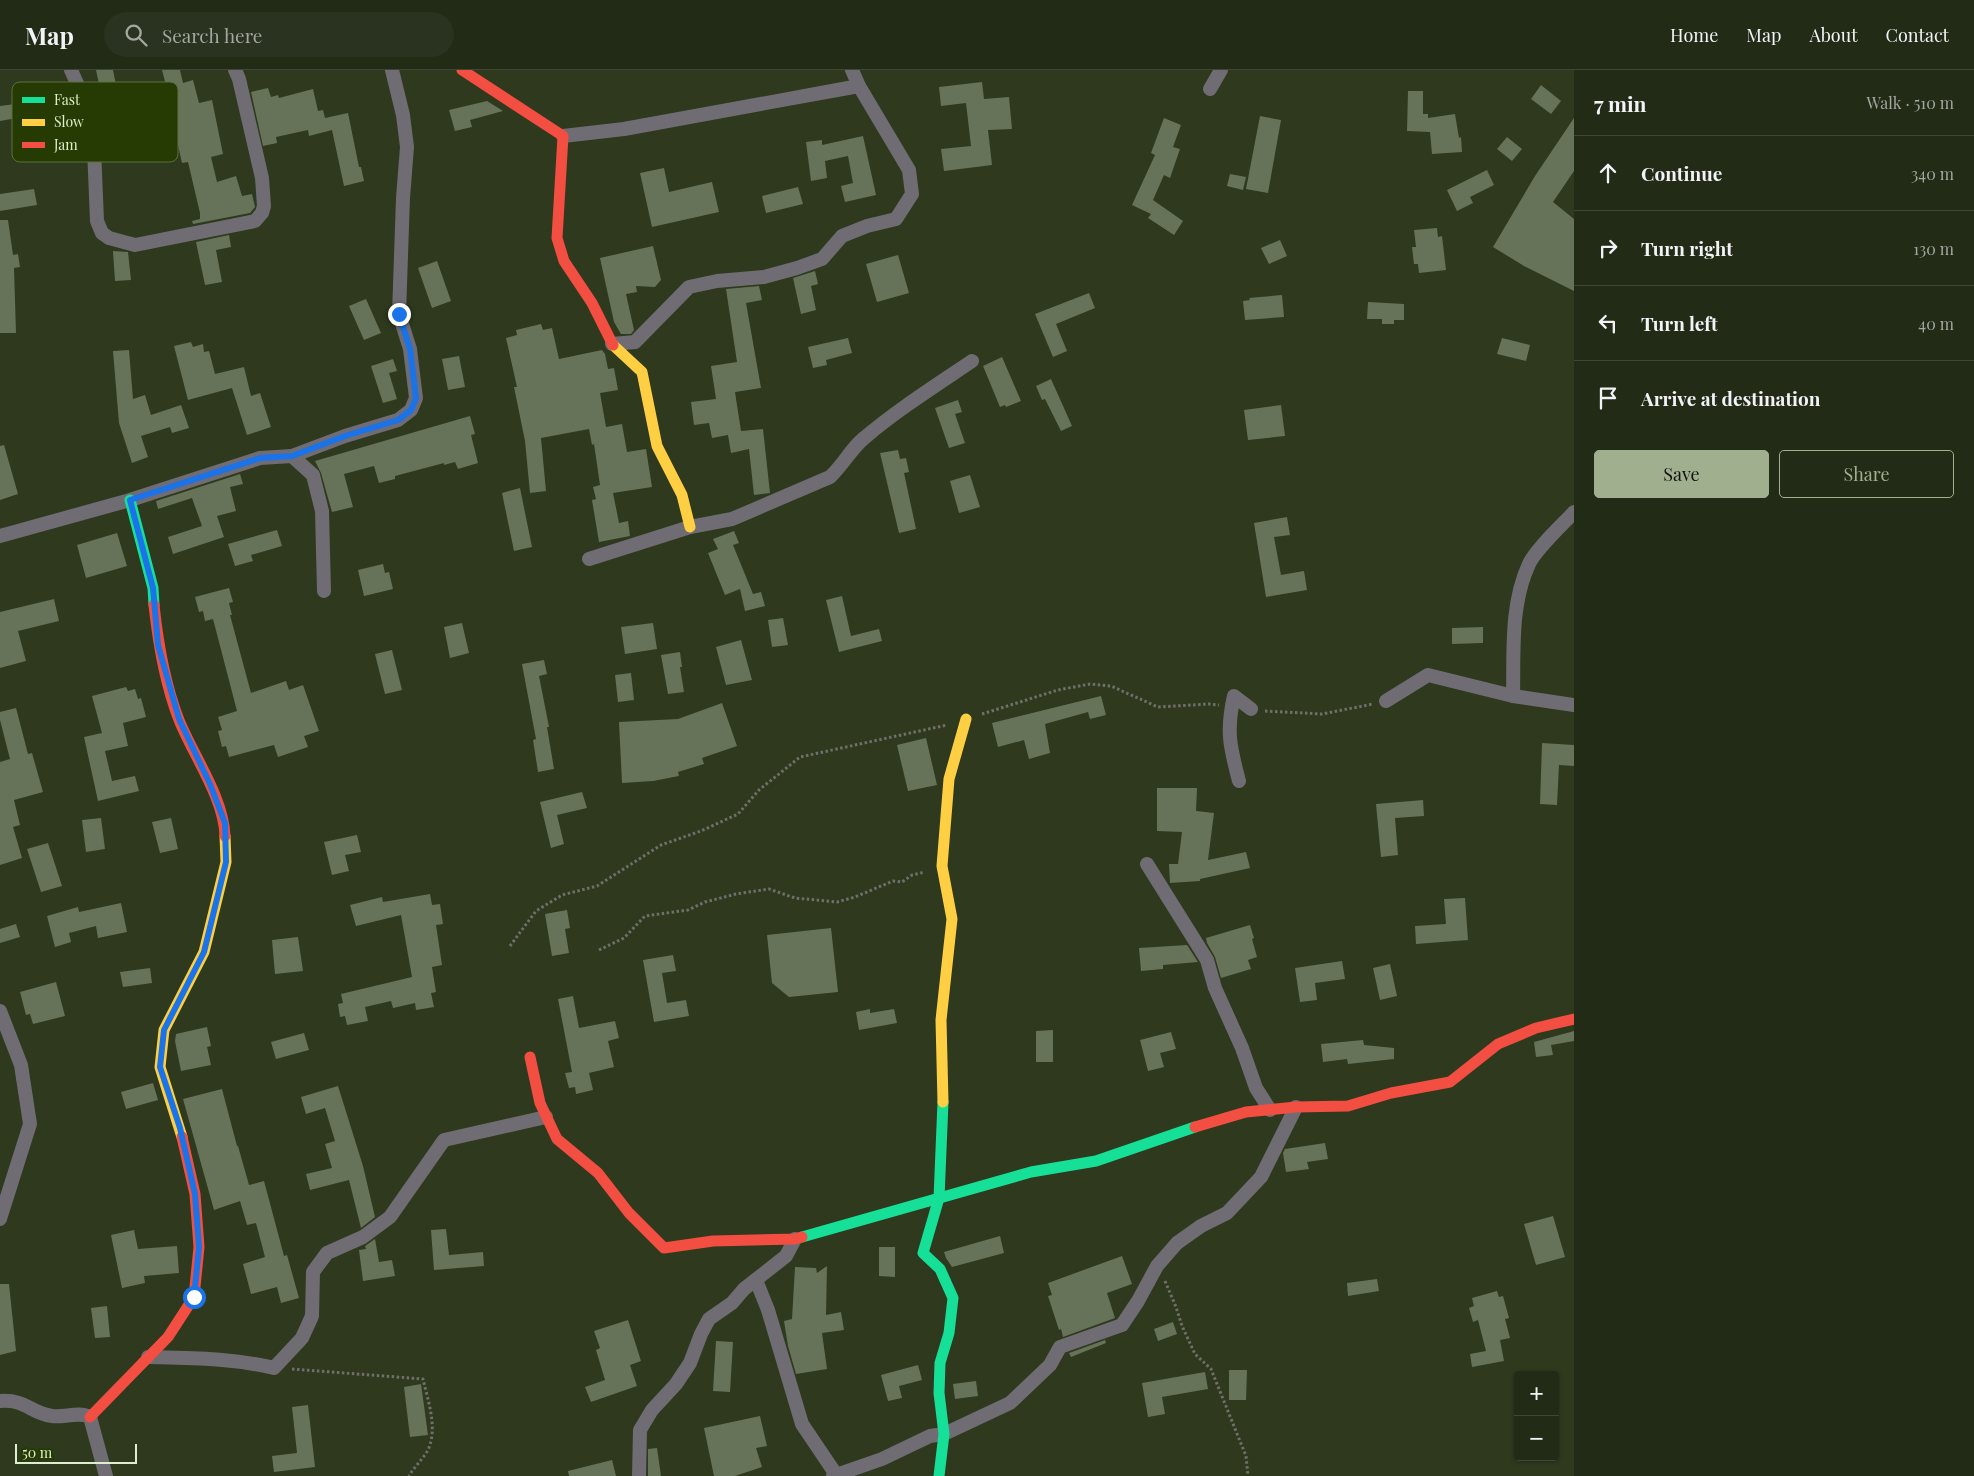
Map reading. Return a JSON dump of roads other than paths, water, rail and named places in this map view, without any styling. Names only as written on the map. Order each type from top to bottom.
[{"type":"street","points":[[71,70],[76,82]]},
{"type":"street","points":[[95,162],[97,221],[102,233],[109,238],[135,245],[255,221],[264,206],[262,178],[236,70]]},
{"type":"street","points":[[0,536],[130,500],[260,458],[292,456],[345,436],[398,420],[411,410],[416,398],[410,349],[399,314],[402,198],[406,147],[403,115],[392,70]]},
{"type":"street","points":[[462,70],[563,136],[624,129],[859,86]]},
{"type":"street","points":[[612,344],[636,342],[689,287],[717,281],[764,277],[797,268],[822,259],[842,236],[867,226],[896,219],[912,194],[909,170],[859,86],[852,70]]},
{"type":"street","points":[[1210,89],[1221,70]]},
{"type":"street","points":[[563,136],[557,238],[564,261],[592,303],[612,344],[642,372],[657,446],[682,495],[690,527]]},
{"type":"street","points":[[589,559],[690,527],[732,519],[830,477],[842,466],[861,441],[912,402],[972,361]]},
{"type":"street","points":[[292,456],[313,475],[322,511],[324,591]]},
{"type":"street","points":[[90,1417],[168,1337],[194,1297],[199,1247],[195,1194],[180,1128],[160,1067],[164,1030],[204,952],[226,862],[225,823],[210,784],[179,719],[158,645],[153,588],[130,500]]},
{"type":"street","points":[[1514,696],[1515,607],[1529,563],[1574,512]]},
{"type":"street","points":[[1386,701],[1428,675],[1514,696],[1574,705]]},
{"type":"street","points":[[1239,781],[1230,743],[1230,715],[1234,696],[1251,709]]},
{"type":"street","points":[[939,1476],[944,1434],[940,1393],[940,1364],[949,1333],[953,1298],[940,1269],[923,1253],[939,1198],[944,1092],[941,1020],[952,919],[942,866],[949,779],[966,719]]},
{"type":"street","points":[[1147,864],[1207,960],[1215,988],[1242,1048],[1256,1088],[1270,1110]]},
{"type":"street","points":[[0,1011],[21,1065],[30,1124],[0,1219]]},
{"type":"street","points":[[530,1057],[540,1103],[557,1139],[598,1173],[629,1214],[664,1248],[694,1242],[756,1239],[795,1240],[1031,1172],[1096,1161],[1204,1124],[1246,1112],[1296,1107],[1348,1106],[1391,1093],[1450,1082],[1498,1044],[1536,1028],[1574,1020]]},
{"type":"street","points":[[756,1280],[768,1310],[802,1424],[836,1476],[882,1459],[930,1436],[944,1434],[1010,1403],[1050,1365],[1060,1347],[1122,1325],[1158,1266],[1177,1243],[1201,1226],[1227,1213],[1261,1177],[1296,1107]]},
{"type":"street","points":[[148,1357],[216,1358],[250,1362],[274,1368],[302,1338],[312,1316],[313,1272],[328,1253],[363,1237],[390,1217],[444,1140],[546,1117]]},
{"type":"street","points":[[639,1476],[638,1447],[640,1430],[652,1410],[676,1384],[690,1364],[701,1334],[709,1319],[732,1303],[744,1289],[786,1256],[795,1240]]},
{"type":"street","points":[[0,1402],[10,1400],[22,1403],[48,1416],[58,1418],[85,1414],[90,1417],[106,1476]]}]
